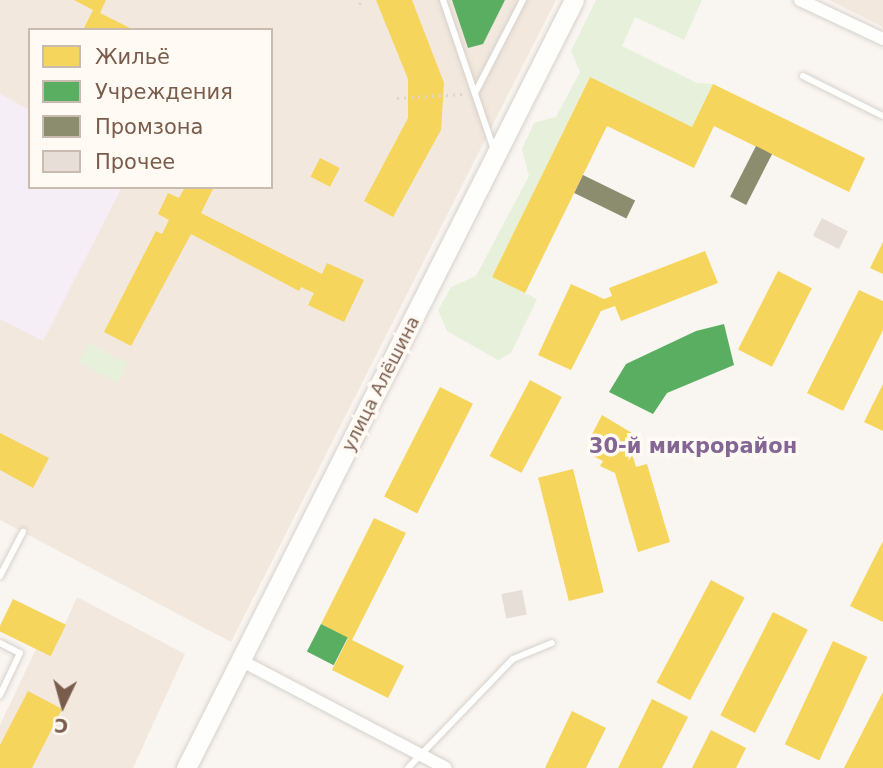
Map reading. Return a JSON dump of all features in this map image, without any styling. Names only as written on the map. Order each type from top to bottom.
[{"type":"street","name":"улица Алёшина","points":[[186,768],[575,0]]},
{"type":"street","points":[[800,0],[883,39]]},
{"type":"street","points":[[242,660],[446,768]]},
{"type":"lane","points":[[443,0],[496,157]]},
{"type":"lane","points":[[475,93],[523,0]]},
{"type":"lane","points":[[803,76],[883,116]]},
{"type":"lane","points":[[0,576],[23,532]]},
{"type":"lane","points":[[0,643],[20,653],[0,695]]},
{"type":"lane","points":[[408,768],[513,659],[552,643]]},
{"type":"path","points":[[359,4],[365,0]]},
{"type":"path","points":[[397,98],[475,93]]},
{"type":"shaded area","points":[[0,0],[556,0],[231,642],[0,520]]},
{"type":"shaded area","points":[[829,0],[883,0],[883,27]]},
{"type":"shaded area","points":[[0,94],[28,109],[28,189],[121,189],[43,341],[0,319]]},
{"type":"shaded area","points":[[77,597],[185,654],[133,768],[0,768],[0,725],[36,649],[51,656]]},
{"type":"green space","points":[[596,0],[702,0],[684,40],[635,17],[622,46],[697,83],[713,84],[692,127],[589,78],[492,277],[537,299],[511,353],[498,360],[447,331],[438,310],[451,287],[476,276],[529,176],[522,149],[534,123],[556,117],[580,72],[571,51]]},
{"type":"green space","points":[[89,343],[128,364],[118,383],[79,362]]},
{"type":"building: Жильё","points":[[74,0],[106,0],[100,13],[130,28],[84,28],[93,10]]},
{"type":"building: Жильё","points":[[376,0],[412,0],[444,83],[441,130],[393,217],[364,201],[408,118],[408,79]]},
{"type":"building: Жильё","points":[[590,77],[692,127],[713,84],[865,158],[849,192],[714,126],[694,168],[607,126],[525,293],[492,277]]},
{"type":"building: Жильё","points":[[320,158],[340,168],[330,187],[310,177]]},
{"type":"building: Жильё","points":[[184,189],[213,189],[201,213],[322,274],[327,263],[364,280],[344,322],[308,305],[314,293],[301,287],[299,291],[191,234],[131,346],[104,332],[156,231],[162,234],[169,220],[158,214],[168,193],[179,198]]},
{"type":"building: Жильё","points":[[883,242],[883,274],[870,268]]},
{"type":"building: Жильё","points":[[705,251],[718,283],[621,321],[615,306],[601,311],[571,370],[538,355],[571,284],[604,299],[612,296],[609,288]]},
{"type":"building: Жильё","points":[[778,271],[812,288],[772,367],[738,349]]},
{"type":"building: Жильё","points":[[859,290],[883,301],[883,330],[843,411],[807,393]]},
{"type":"building: Жильё","points":[[530,380],[562,397],[521,473],[490,456]]},
{"type":"building: Жильё","points":[[883,384],[883,431],[864,422]]},
{"type":"building: Жильё","points":[[440,387],[473,404],[417,513],[384,497]]},
{"type":"building: Жильё","points":[[602,415],[642,439],[633,457],[636,467],[647,464],[670,542],[638,552],[615,473],[600,466],[603,461],[593,456],[596,451],[586,446]]},
{"type":"building: Жильё","points":[[0,433],[49,458],[33,488],[0,470]]},
{"type":"building: Жильё","points":[[573,469],[604,592],[569,601],[538,478]]},
{"type":"building: Жильё","points":[[374,518],[406,533],[352,640],[404,666],[388,698],[332,670],[348,638],[321,624]]},
{"type":"building: Жильё","points":[[883,541],[883,622],[850,606]]},
{"type":"building: Жильё","points":[[711,580],[745,598],[690,700],[657,682]]},
{"type":"building: Жильё","points":[[13,599],[66,625],[51,656],[0,632],[0,626]]},
{"type":"building: Жильё","points":[[773,612],[808,630],[755,733],[720,715]]},
{"type":"building: Жильё","points":[[833,641],[867,657],[819,760],[785,744]]},
{"type":"building: Жильё","points":[[28,691],[62,709],[32,768],[0,768],[0,745]]},
{"type":"building: Жильё","points":[[883,692],[883,768],[844,768]]},
{"type":"building: Жильё","points":[[652,699],[688,717],[662,768],[618,768]]},
{"type":"building: Жильё","points":[[572,711],[606,728],[586,768],[545,768]]},
{"type":"building: Жильё","points":[[711,730],[746,748],[736,768],[692,768]]},
{"type":"building: Учреждения","points":[[452,0],[505,0],[483,44],[468,48]]},
{"type":"building: Учреждения","points":[[724,324],[734,365],[667,393],[653,414],[609,392],[626,364],[696,331]]},
{"type":"building: Учреждения","points":[[321,624],[348,638],[334,665],[307,652]]},
{"type":"building: Промзона","points":[[756,146],[772,154],[746,205],[730,197]]},
{"type":"building: Промзона","points":[[583,175],[635,200],[626,218],[574,193]]},
{"type":"building: Прочее","points":[[822,218],[848,231],[839,249],[813,236]]},
{"type":"building: Прочее","points":[[522,590],[527,615],[506,619],[501,594]]},
{"type":"district","name":"30-й микрорайон","points":[[693,446]]}]
